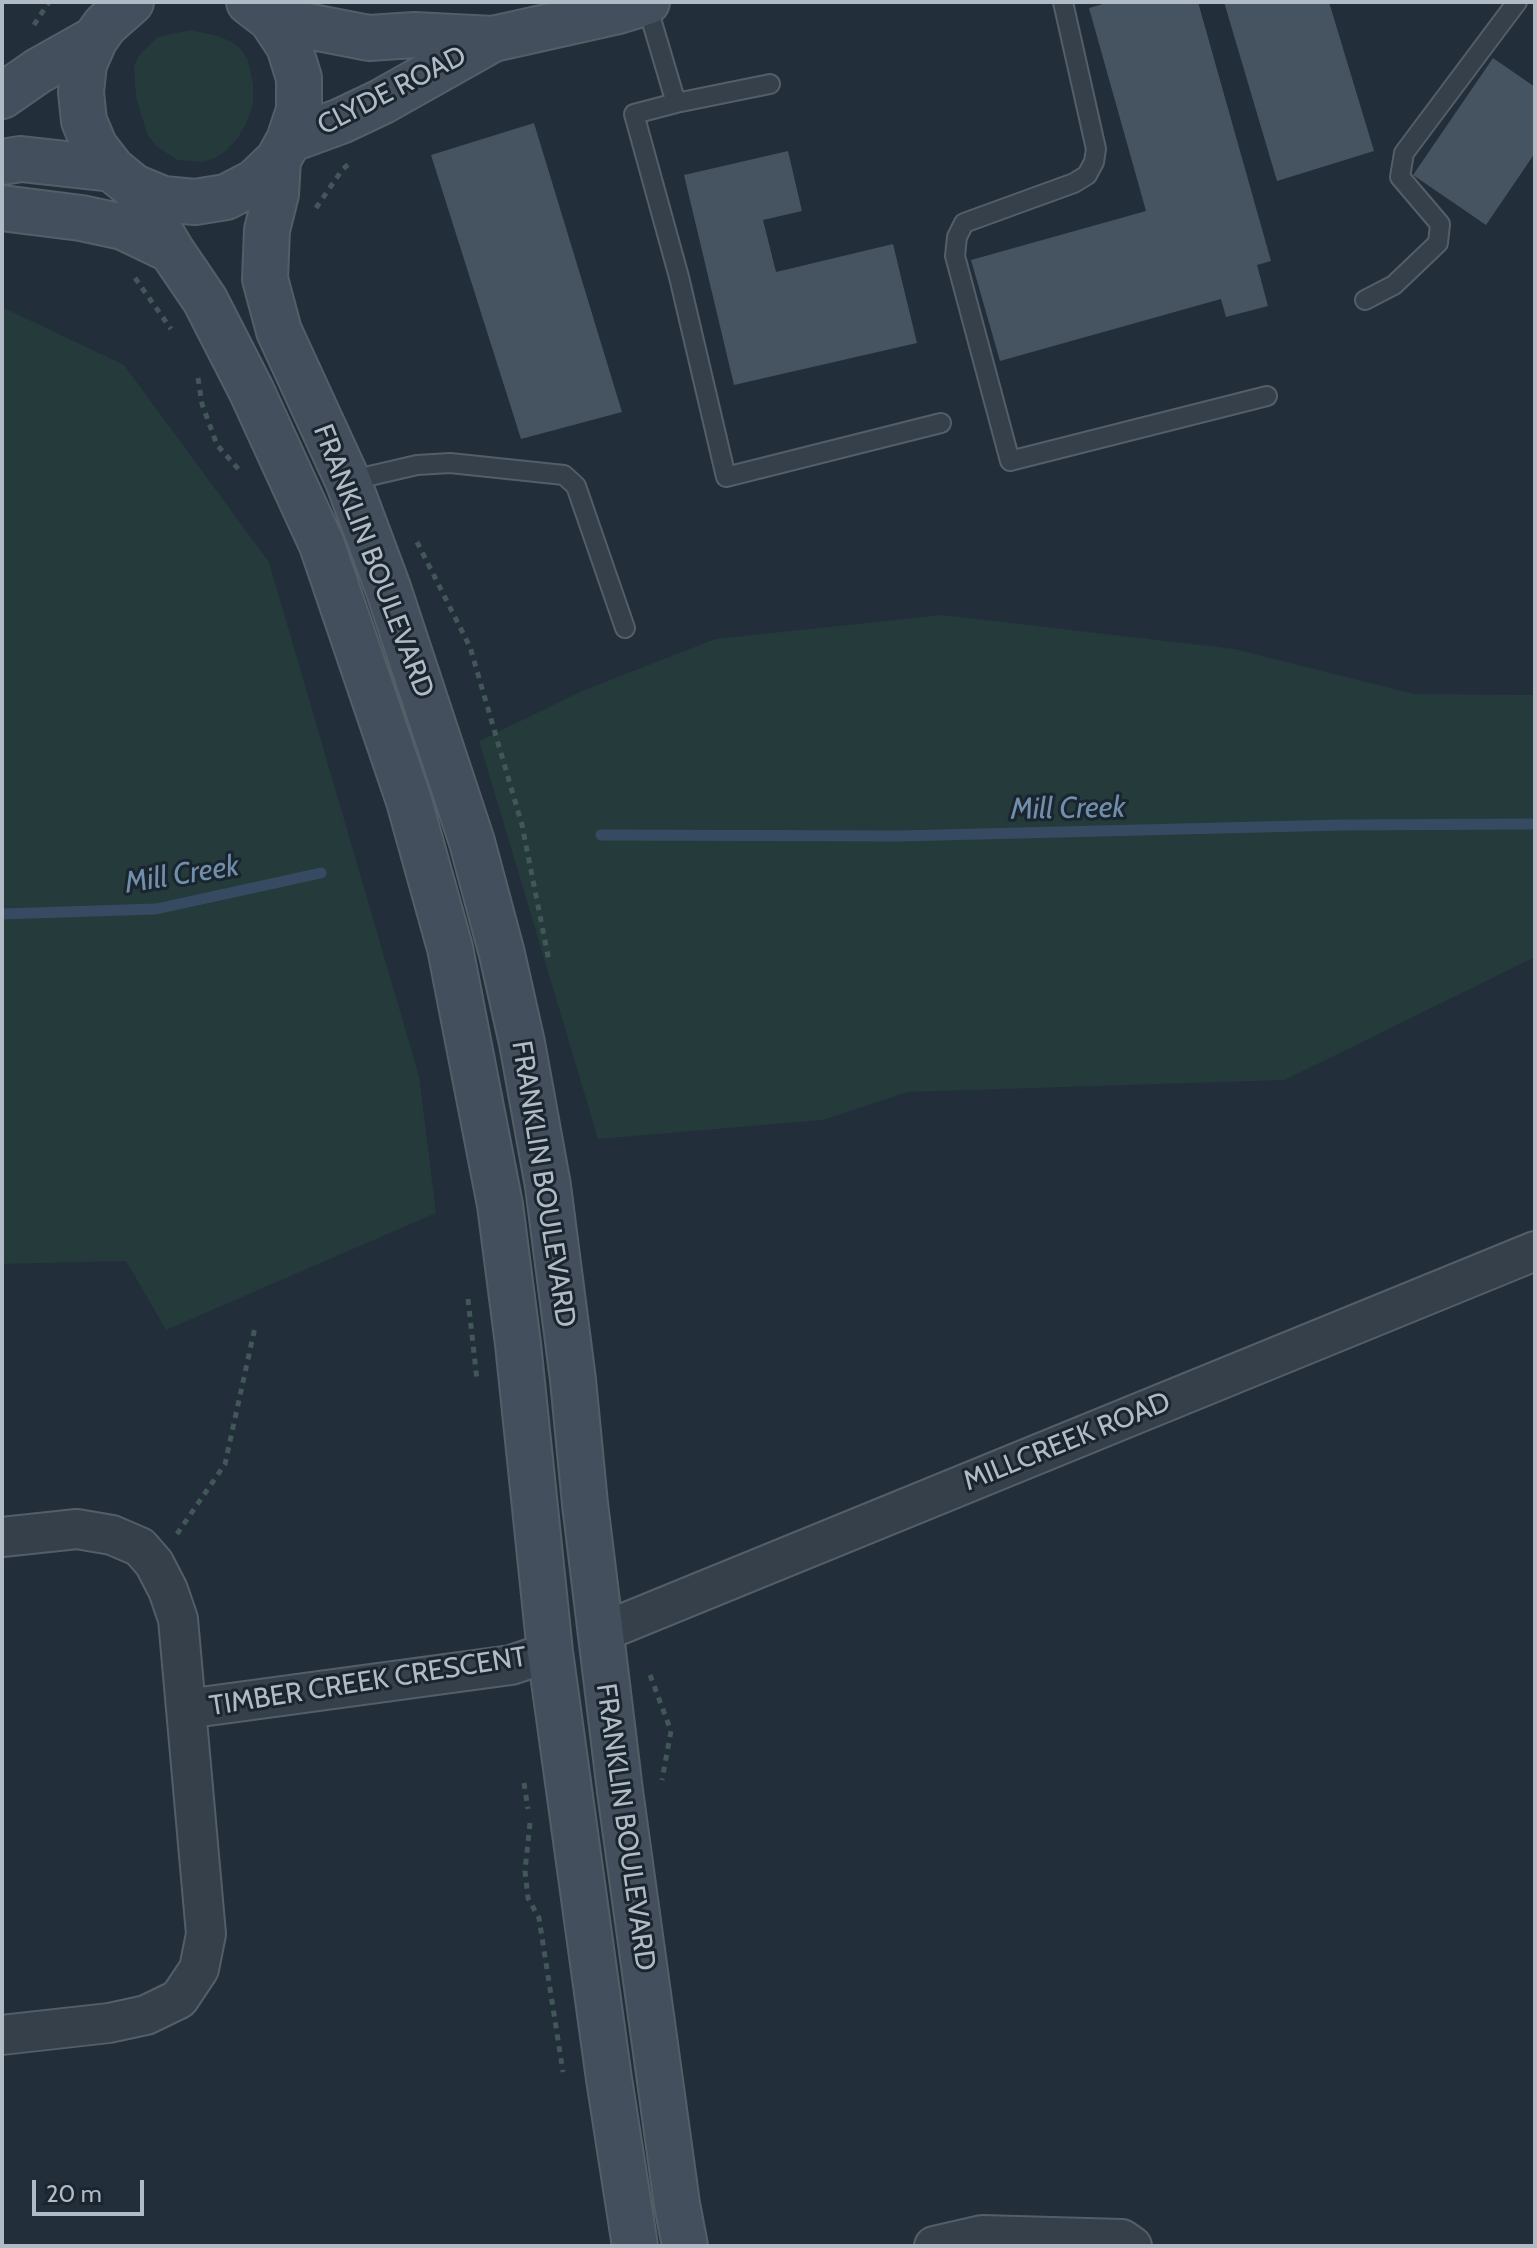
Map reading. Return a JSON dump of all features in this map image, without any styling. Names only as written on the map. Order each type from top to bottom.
[{"type":"main road","name":"CLYDE ROAD","points":[[260,11],[369,38],[414,35],[493,39],[647,2]]},
{"type":"main road","name":"FRANKLIN BOULEVARD","points":[[260,11],[289,46],[299,78],[299,110],[283,150],[267,230],[265,279],[279,331],[348,481],[388,588],[472,842],[519,1029],[548,1186],[573,1380],[600,1633],[685,2246]]},
{"type":"main road","name":"FRANKLIN BOULEVARD","points":[[109,17],[84,64],[81,92],[84,121],[95,147],[123,178],[205,300],[251,390],[322,545],[409,801],[450,948],[500,1205],[550,1652],[635,2246]]},
{"type":"main road","points":[[2,96],[109,17]]},
{"type":"main road","name":"CLYDE ROAD","points":[[283,150],[381,102],[493,39]]},
{"type":"main road","points":[[2,162],[21,159],[123,178],[163,199],[195,202],[226,197],[255,182],[283,150]]},
{"type":"main road","points":[[2,208],[123,227],[171,250]]},
{"type":"street","name":"MILLCREEK ROAD","points":[[600,1633],[1535,1251]]},
{"type":"street","name":"TIMBER CREEK CRESCENT","points":[[2,1537],[77,1529],[112,1535],[140,1547],[154,1563],[168,1590],[178,1619],[206,1934],[199,1969],[179,1999],[146,2015],[109,2023],[2,2035]]},
{"type":"street","name":"TIMBER CREEK CRESCENT","points":[[186,1709],[511,1665],[550,1652]]},
{"type":"street","points":[[934,2246],[982,2235],[1122,2239],[1132,2246]]},
{"type":"lane","points":[[647,2],[676,103]]},
{"type":"lane","points":[[1063,2],[1096,149],[1094,162],[1087,175],[1074,183],[964,223],[957,237],[955,256],[1010,461],[1267,396]]},
{"type":"lane","points":[[1365,300],[1394,285],[1438,243],[1440,224],[1400,177],[1404,153],[1517,2]]},
{"type":"lane","points":[[770,84],[634,114],[679,277],[726,477],[941,423]]},
{"type":"lane","points":[[348,481],[417,465],[450,463],[564,475],[576,486],[625,628]]},
{"type":"path","points":[[313,218],[316,207],[342,170],[354,161]]},
{"type":"path","points":[[128,270],[176,335]]},
{"type":"path","points":[[197,375],[202,404],[217,445],[246,477]]},
{"type":"path","points":[[466,1286],[479,1395]]},
{"type":"path","points":[[154,1563],[188,1520],[225,1464],[255,1327]]},
{"type":"path","points":[[524,1772],[524,1794],[530,1819],[525,1871],[528,1898],[539,1918],[565,2083]]},
{"type":"green space","points":[[190,30],[218,36],[240,48],[248,60],[253,84],[253,104],[237,139],[227,150],[203,162],[177,160],[156,146],[147,134],[136,97],[134,66],[140,54],[158,37]]},
{"type":"green space","points":[[2,307],[124,365],[269,562],[419,1076],[436,1213],[166,1330],[126,1261],[2,1264]]},
{"type":"green space","points":[[942,615],[1235,649],[1414,694],[1535,695],[1535,957],[1285,1080],[908,1092],[823,1120],[598,1139],[479,741],[582,691],[715,639]]},
{"type":"building","points":[[1110,2],[1198,2],[1271,261],[1257,265],[1268,306],[1226,317],[1221,299],[1000,361],[971,260],[1146,211],[1089,8]]},
{"type":"building","points":[[1224,2],[1329,2],[1374,151],[1277,181]]},
{"type":"building","points":[[1493,58],[1535,87],[1535,153],[1486,225],[1413,175]]},
{"type":"building","points":[[534,123],[622,412],[521,439],[431,155]]},
{"type":"building","points":[[788,151],[802,211],[763,220],[776,272],[893,244],[917,343],[734,385],[684,175]]},
{"type":"waterway","name":"Mill Creek","points":[[601,835],[899,836],[1342,825],[1535,824]]},
{"type":"waterway","name":"Mill Creek","points":[[2,914],[156,909],[321,873]]}]
